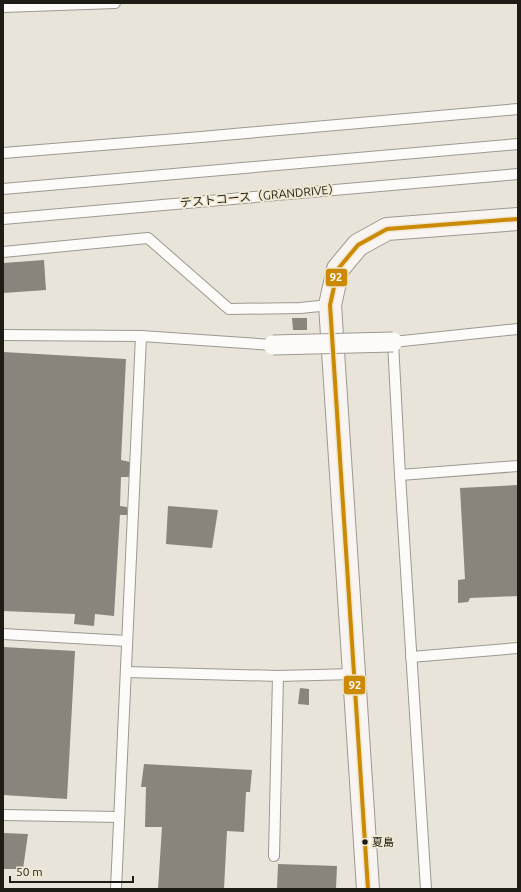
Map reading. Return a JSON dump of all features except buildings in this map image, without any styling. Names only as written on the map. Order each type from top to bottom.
[{"type":"street","points":[[368,889],[330,305],[338,269],[358,245],[386,229],[518,219]]},
{"type":"street","points":[[273,345],[393,342]]},
{"type":"lane","points":[[3,7],[115,3]]},
{"type":"lane","points":[[3,153],[518,109]]},
{"type":"lane","points":[[3,189],[518,144]]},
{"type":"lane","name":"テストコース（GRANDRIVE）","points":[[3,219],[518,174]]},
{"type":"lane","points":[[3,252],[148,238],[229,309],[300,308],[330,305]]},
{"type":"lane","points":[[426,889],[393,342],[518,329]]},
{"type":"lane","points":[[3,335],[141,336],[273,345]]},
{"type":"lane","points":[[116,889],[141,336]]},
{"type":"lane","points":[[400,475],[518,466]]},
{"type":"lane","points":[[3,634],[127,641]]},
{"type":"lane","points":[[411,657],[518,648]]},
{"type":"lane","points":[[126,672],[278,676],[354,674]]},
{"type":"lane","points":[[274,856],[278,676]]},
{"type":"lane","points":[[3,815],[119,817]]},
{"type":"transit line","name":"92","points":[[368,889],[330,305],[338,269],[358,245],[387,229],[518,219]]},
{"type":"place","name":"夏島","points":[[365,842]]}]
